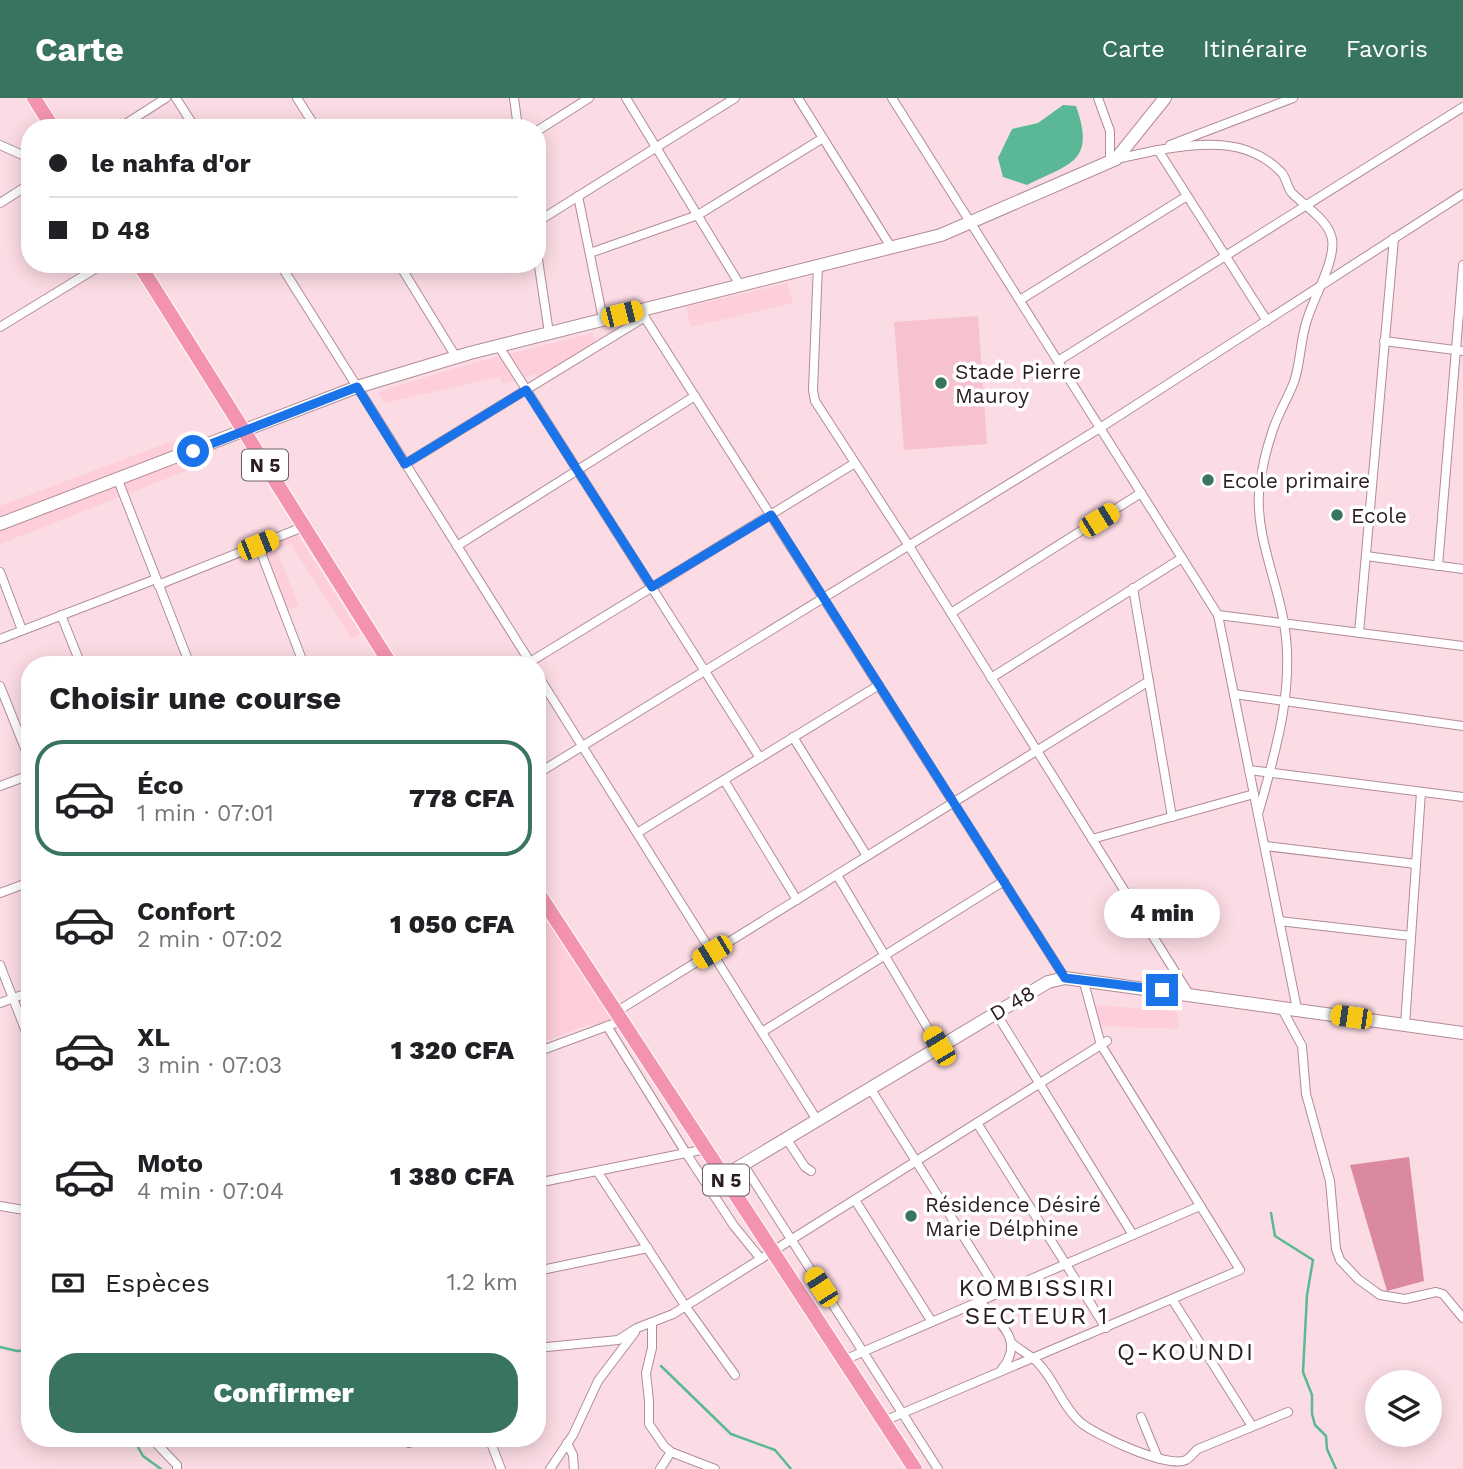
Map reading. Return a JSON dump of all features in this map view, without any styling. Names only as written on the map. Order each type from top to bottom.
[{"type":"highway","points":[[34,98],[47,119]]},
{"type":"highway","name":"N 5","points":[[145,273],[385,656]]},
{"type":"highway","name":"N 5","points":[[546,906],[615,1019],[706,1149],[767,1255],[844,1360],[915,1469]]},
{"type":"street","points":[[133,119],[166,98]]},
{"type":"street","points":[[176,98],[189,119]]},
{"type":"street","points":[[297,98],[310,119]]},
{"type":"street","points":[[514,98],[517,119]]},
{"type":"street","points":[[546,125],[589,98]]},
{"type":"street","points":[[626,98],[740,285]]},
{"type":"street","points":[[546,216],[734,98]]},
{"type":"street","points":[[798,98],[891,247]]},
{"type":"street","points":[[892,98],[1218,615],[1297,1009]]},
{"type":"street","points":[[1098,98],[1110,131],[1113,161]]},
{"type":"street","points":[[1113,161],[1165,98]]},
{"type":"street","points":[[1158,150],[1293,98]]},
{"type":"street","points":[[1058,361],[1463,107]]},
{"type":"street","points":[[590,253],[698,215],[823,138]]},
{"type":"street","points":[[0,524],[357,387],[456,357],[603,319],[643,313],[740,285],[941,235],[1113,161],[1202,143],[1245,147],[1284,175],[1290,190],[1308,206],[1333,241],[1331,254],[1306,322],[1295,380],[1271,436],[1259,495],[1262,530],[1284,624],[1288,656],[1286,702],[1258,814]]},
{"type":"street","points":[[0,145],[21,154]]},
{"type":"street","points":[[1158,150],[1267,321]]},
{"type":"street","points":[[0,203],[21,190]]},
{"type":"street","points":[[546,769],[1100,428],[1463,194]]},
{"type":"street","points":[[578,196],[603,319]]},
{"type":"street","points":[[1020,300],[1187,196]]},
{"type":"street","points":[[1359,633],[1394,238]]},
{"type":"street","points":[[818,265],[813,390],[815,401],[909,546],[1189,994]]},
{"type":"street","points":[[1438,566],[1459,351],[1463,265]]},
{"type":"street","points":[[0,327],[88,273]]},
{"type":"street","points":[[286,273],[526,656]]},
{"type":"street","points":[[405,273],[456,357]]},
{"type":"street","points":[[540,273],[549,333]]},
{"type":"street","points":[[405,464],[526,390],[643,313]]},
{"type":"street","points":[[643,313],[1065,978]]},
{"type":"street","points":[[1384,341],[1459,351]]},
{"type":"street","points":[[498,345],[760,758]]},
{"type":"street","points":[[457,546],[695,396]]},
{"type":"street","points":[[544,656],[855,463]]},
{"type":"street","points":[[118,480],[186,656]]},
{"type":"street","points":[[951,613],[1141,493]]},
{"type":"street","points":[[0,639],[303,527]]},
{"type":"street","points":[[258,545],[301,656]]},
{"type":"street","points":[[1366,556],[1463,569]]},
{"type":"street","points":[[992,678],[1182,558]]},
{"type":"street","points":[[0,572],[22,630]]},
{"type":"street","points":[[1133,589],[1172,817]]},
{"type":"street","points":[[61,615],[77,656]]},
{"type":"street","points":[[1218,615],[1463,646]]},
{"type":"street","points":[[546,1048],[615,1019],[712,952],[1149,681]]},
{"type":"street","points":[[0,685],[21,738]]},
{"type":"street","points":[[637,833],[879,685]]},
{"type":"street","points":[[546,688],[817,1119]]},
{"type":"street","points":[[1234,694],[1463,726]]},
{"type":"street","points":[[793,737],[867,856]]},
{"type":"street","points":[[1249,770],[1463,797]]},
{"type":"street","points":[[0,786],[21,778]]},
{"type":"street","points":[[724,780],[797,900]]},
{"type":"street","points":[[1405,1024],[1420,792]]},
{"type":"street","points":[[1092,839],[1254,794]]},
{"type":"street","points":[[1265,846],[1416,864]]},
{"type":"street","points":[[837,875],[939,1046]]},
{"type":"street","points":[[762,1032],[1004,881]]},
{"type":"street","points":[[0,893],[21,885]]},
{"type":"street","points":[[1279,921],[1411,936]]},
{"type":"street","points":[[0,965],[21,1019]]},
{"type":"street","name":"D 48","points":[[723,1176],[1048,982],[1065,978],[1463,1033]]},
{"type":"street","points":[[884,1422],[1240,1270],[1104,1043],[1083,979]]},
{"type":"street","points":[[0,1003],[21,995]]},
{"type":"street","points":[[1281,1007],[1302,1046],[1306,1094],[1330,1181],[1336,1249],[1340,1259],[1358,1279],[1380,1294],[1405,1298],[1436,1292],[1443,1294],[1463,1318]]},
{"type":"street","points":[[996,1013],[1133,1235]]},
{"type":"street","points":[[615,1019],[686,1153],[734,1226],[767,1255]]},
{"type":"street","points":[[546,1347],[618,1340],[637,1328],[686,1307],[1104,1043]]},
{"type":"street","points":[[870,1088],[999,1293]]},
{"type":"street","points":[[977,1122],[1106,1328]]},
{"type":"street","points":[[786,1138],[805,1167],[811,1171]]},
{"type":"street","points":[[546,1181],[706,1149]]},
{"type":"street","points":[[743,1164],[938,1469]]},
{"type":"street","points":[[597,1171],[686,1307],[735,1375]]},
{"type":"street","points":[[855,1200],[932,1322]]},
{"type":"street","points":[[0,1206],[21,1210]]},
{"type":"street","points":[[844,1360],[1200,1206]]},
{"type":"street","points":[[546,1269],[648,1248]]},
{"type":"street","points":[[1172,1299],[1252,1426]]},
{"type":"street","points":[[979,1301],[996,1319],[1013,1344],[1034,1359],[1078,1420],[1115,1444],[1178,1462],[1187,1460],[1198,1448],[1288,1412]]},
{"type":"street","points":[[652,1323],[652,1348],[646,1373],[649,1424],[671,1452],[715,1469]]},
{"type":"street","points":[[550,1469],[567,1443],[598,1381],[637,1328]]},
{"type":"street","points":[[999,1373],[1009,1362],[1013,1344]]},
{"type":"street","points":[[1141,1416],[1157,1457]]},
{"type":"street","points":[[567,1443],[574,1469]]},
{"type":"street","points":[[160,1447],[177,1465],[177,1469]]},
{"type":"street","points":[[492,1447],[501,1469]]},
{"type":"street","points":[[660,1469],[671,1452]]},
{"type":"shaded area","points":[[1063,105],[1076,106],[1081,125],[1083,139],[1081,150],[1075,159],[1027,185],[1003,177],[998,158],[1012,129],[1038,123]]},
{"type":"shaded area","points":[[787,283],[793,303],[691,327],[686,307]]},
{"type":"shaded area","name":"Stade Pierre Mauroy","points":[[978,316],[987,444],[904,450],[894,322]]},
{"type":"shaded area","points":[[592,333],[597,346],[540,381],[536,374],[504,384],[499,377],[384,403],[378,392],[472,363]]},
{"type":"shaded area","points":[[196,432],[209,462],[0,544],[0,506]]},
{"type":"shaded area","points":[[294,530],[360,633],[352,639],[291,544],[276,550],[299,606],[284,612],[258,545]]},
{"type":"shaded area","points":[[546,908],[621,1021],[594,1031],[591,1024],[546,1041]]},
{"type":"shaded area","points":[[1089,1004],[1178,1012],[1178,1029],[1096,1026]]},
{"type":"shaded area","points":[[1409,1157],[1424,1281],[1387,1291],[1350,1165]]},
{"type":"waterway","points":[[1271,1213],[1275,1236],[1313,1260],[1307,1295],[1303,1372],[1312,1395],[1315,1425],[1326,1436],[1327,1449],[1336,1469]]},
{"type":"waterway","points":[[0,1347],[21,1351]]},
{"type":"waterway","points":[[661,1366],[731,1434],[775,1450],[791,1469]]},
{"type":"waterway","points":[[138,1447],[143,1456],[161,1469]]},
{"type":"place","name":"Stade Pierre Mauroy","points":[[941,383]]},
{"type":"place","name":"Ecole primaire","points":[[1208,480]]},
{"type":"place","name":"Ecole","points":[[1337,515]]},
{"type":"place","name":"Résidence Désiré Marie Délphine","points":[[911,1216]]},
{"type":"district","name":"KOMBISSIRI SECTEUR 1","points":[[1037,1302]]},
{"type":"district","name":"Q-KOUNDI","points":[[1186,1352]]},
{"type":"route","points":[[193,451],[357,387],[405,464],[526,390],[652,587],[771,515],[1065,978],[1162,990]]}]
